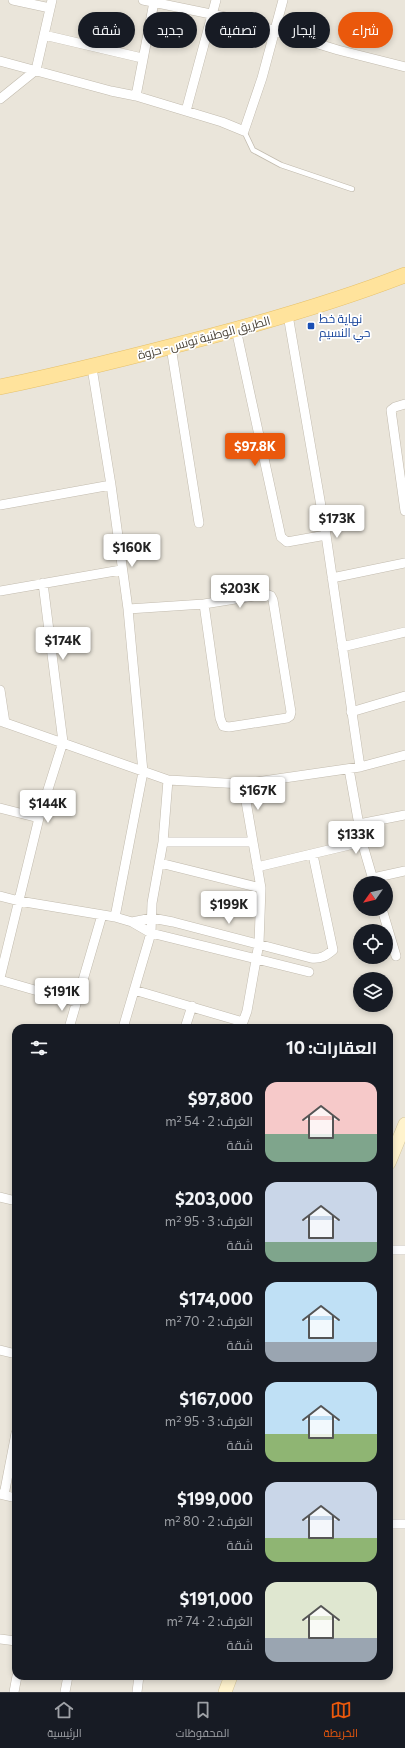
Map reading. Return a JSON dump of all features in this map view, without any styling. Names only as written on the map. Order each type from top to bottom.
[{"type":"main road","name":"الطريق الوطنية تونس - حزوة","points":[[0,387],[92,368],[288,315],[366,290],[405,275]]},
{"type":"street","points":[[0,99],[36,70],[51,4],[13,0]]},
{"type":"street","points":[[143,0],[207,12]]},
{"type":"street","points":[[212,12],[216,0]]},
{"type":"street","points":[[0,61],[111,91],[136,96],[222,122],[244,131],[262,78],[283,0]]},
{"type":"street","points":[[136,96],[142,58],[154,2]]},
{"type":"street","points":[[270,29],[338,50],[405,67]]},
{"type":"street","points":[[44,35],[142,58]]},
{"type":"street","points":[[186,111],[205,39]]},
{"type":"street","points":[[288,315],[326,535],[360,767]]},
{"type":"street","points":[[236,329],[280,537],[287,542],[326,535]]},
{"type":"street","points":[[171,347],[199,522]]},
{"type":"street","points":[[92,368],[111,485],[128,608],[143,772],[115,917]]},
{"type":"street","points":[[405,404],[394,407],[391,410],[405,511]]},
{"type":"street","points":[[0,505],[111,485]]},
{"type":"street","points":[[332,578],[405,563]]},
{"type":"street","points":[[0,591],[122,570]]},
{"type":"street","points":[[43,583],[63,742],[39,818],[0,979],[76,1002]]},
{"type":"street","points":[[128,608],[204,604],[266,594],[271,596],[273,600],[291,712],[290,716],[287,718],[229,727],[223,726],[220,718],[204,604]]},
{"type":"street","points":[[342,647],[405,632]]},
{"type":"street","points":[[0,690],[2,722],[63,742],[168,780],[243,784],[349,769],[405,755]]},
{"type":"street","points":[[351,712],[405,696]]},
{"type":"street","points":[[349,769],[362,842],[373,876]]},
{"type":"street","points":[[124,1024],[151,934],[152,903],[163,842],[168,780]]},
{"type":"street","points":[[243,784],[261,888],[259,944],[243,1024]]},
{"type":"street","points":[[0,808],[39,818]]},
{"type":"street","points":[[359,824],[405,815]]},
{"type":"street","points":[[163,842],[253,842]]},
{"type":"street","points":[[257,867],[362,842]]},
{"type":"street","points":[[132,922],[152,918],[319,959],[333,950],[312,855]]},
{"type":"street","points":[[160,863],[261,888]]},
{"type":"street","points":[[388,876],[405,871]]},
{"type":"street","points":[[0,896],[19,901],[115,917],[132,922],[151,934],[256,958],[309,972]]},
{"type":"street","points":[[70,1024],[102,915]]},
{"type":"street","points":[[384,916],[396,956]]},
{"type":"street","points":[[134,990],[192,1006],[240,1024]]},
{"type":"street","points":[[186,1024],[192,1006]]},
{"type":"street","points":[[393,1157],[400,1147],[405,1124]]},
{"type":"street","points":[[0,1197],[12,1200]]},
{"type":"street","points":[[393,1250],[405,1250]]},
{"type":"street","points":[[0,1350],[12,1353]]},
{"type":"street","points":[[12,1451],[2,1495],[12,1497]]},
{"type":"street","points":[[393,1524],[405,1524]]},
{"type":"street","points":[[0,1639],[12,1640]]},
{"type":"street","points":[[14,1692],[16,1680]]},
{"type":"street","points":[[64,1692],[67,1680]]},
{"type":"street","points":[[137,1692],[138,1680]]},
{"type":"street","points":[[225,1692],[230,1680]]},
{"type":"lane","points":[[244,131],[253,150],[281,165],[352,189]]},
{"type":"shaded area","points":[[0,0],[405,0],[405,1692],[0,1692]]},
{"type":"place","name":"نهاية خط حي النسيم","points":[[311,326]]}]
